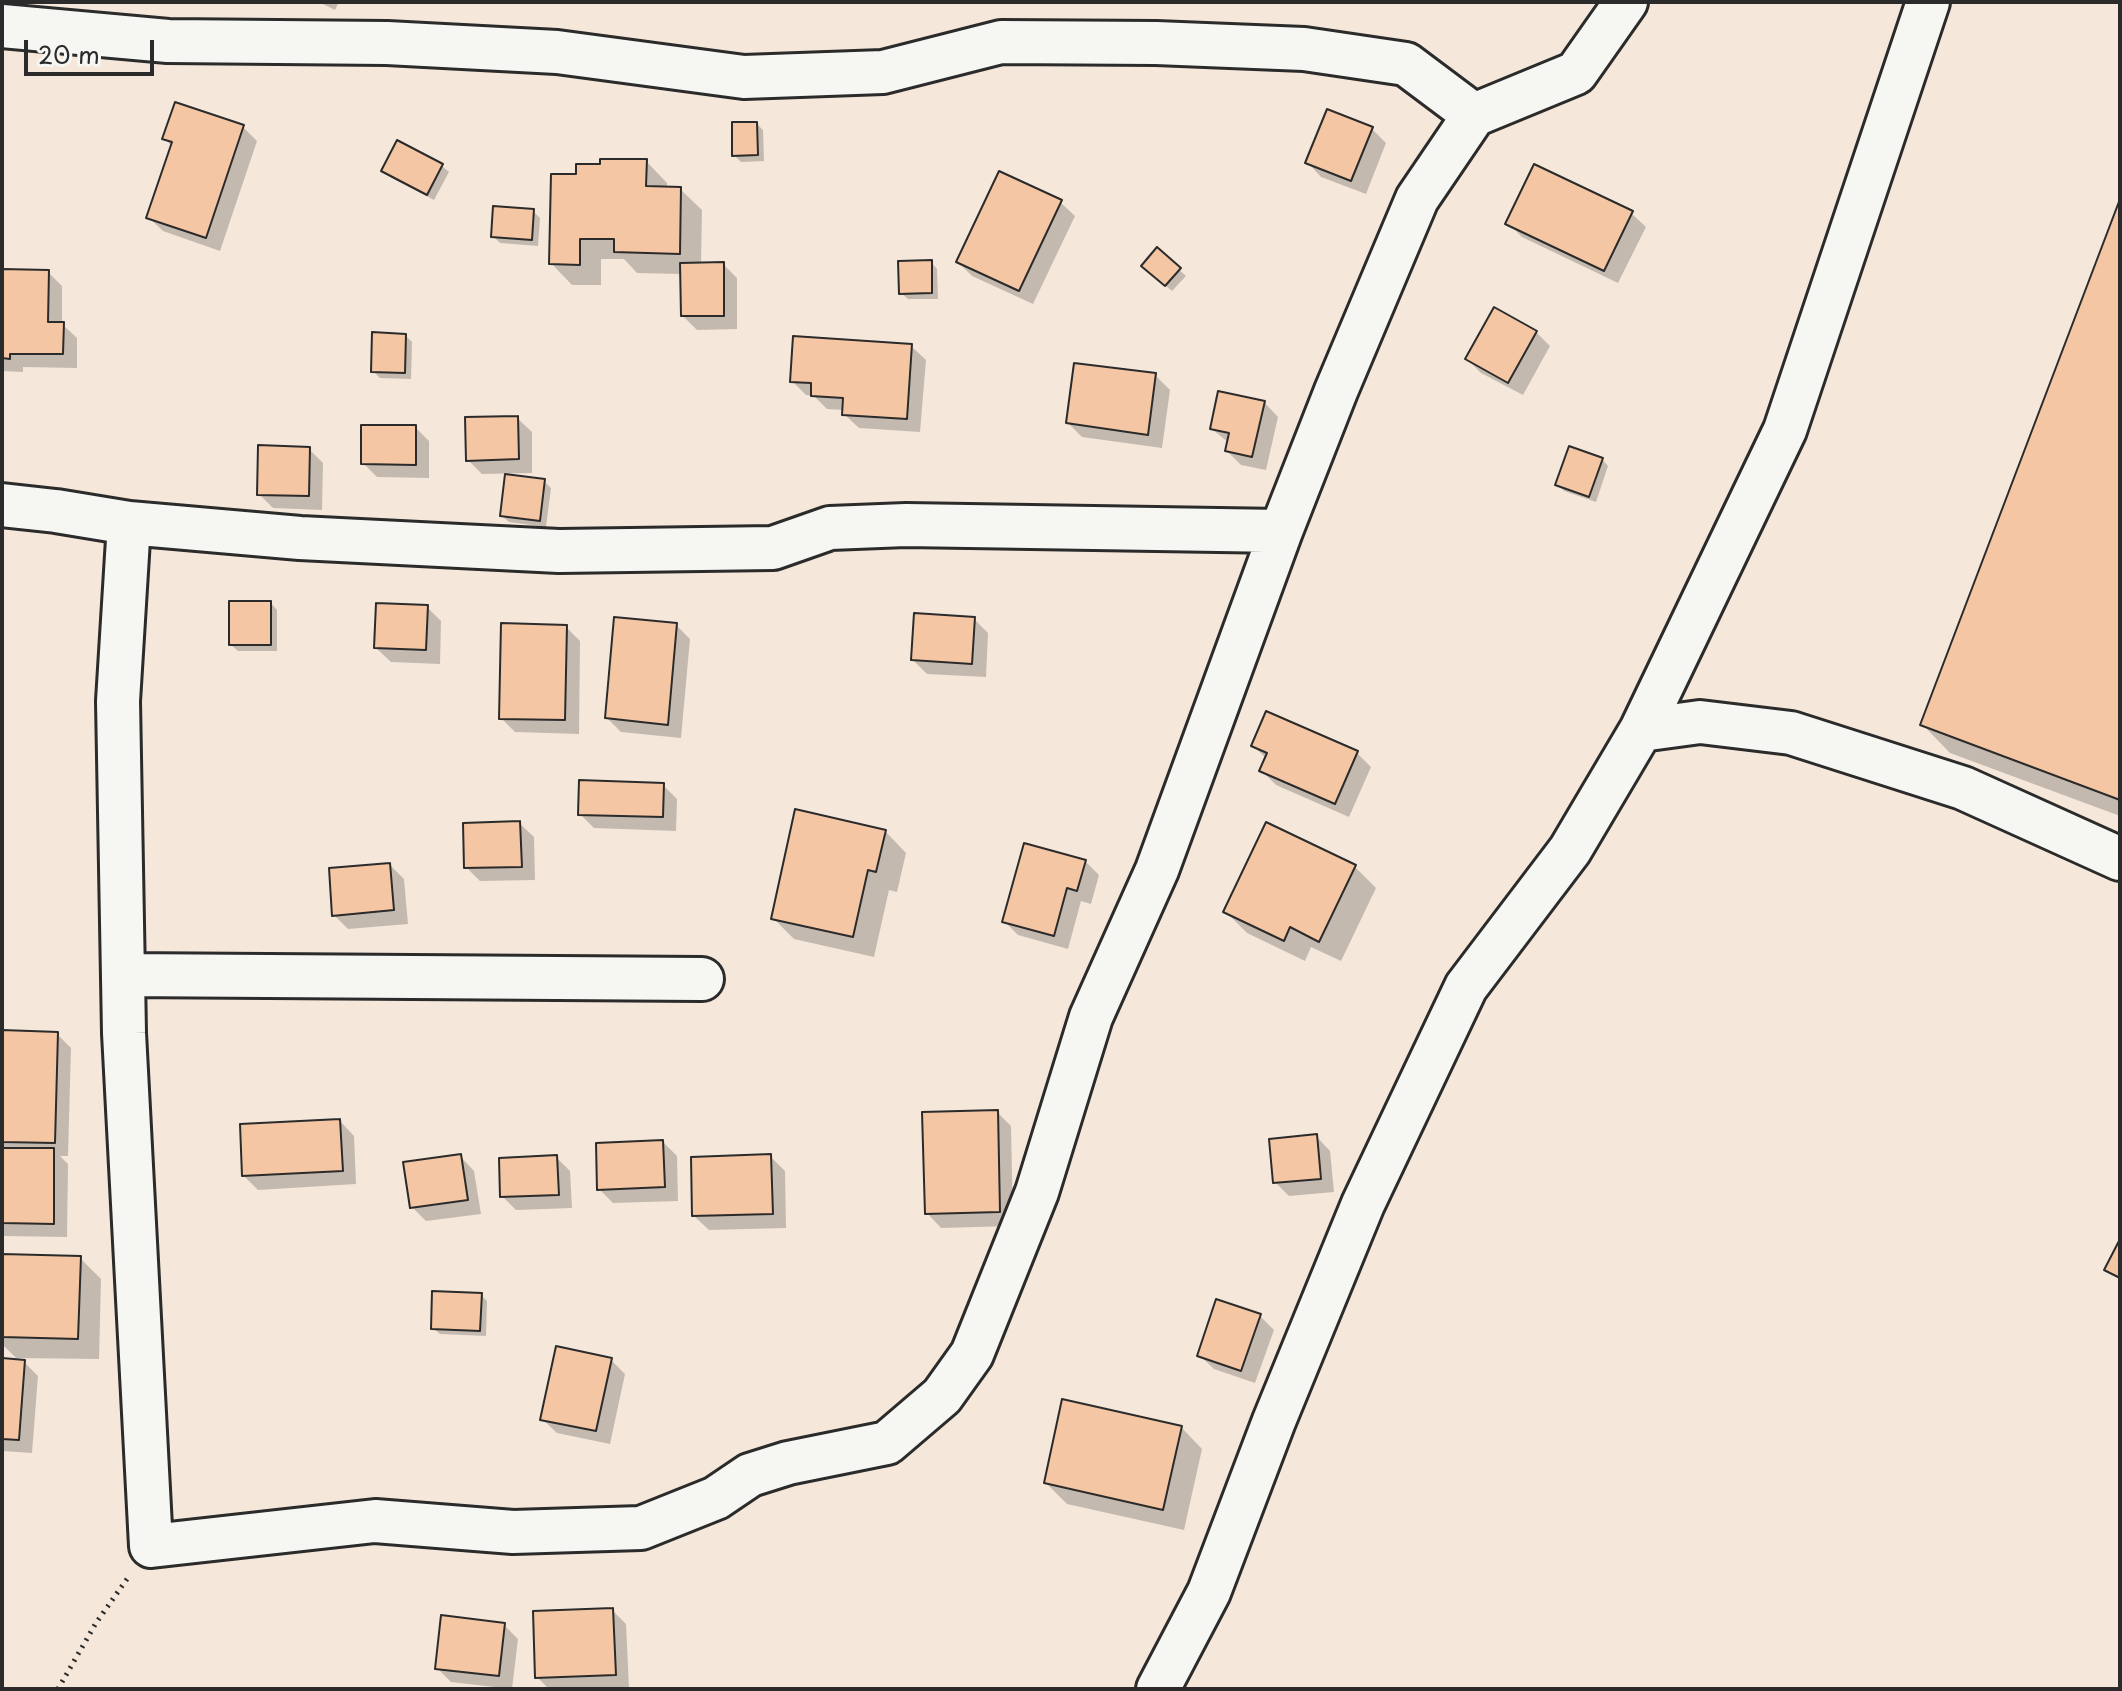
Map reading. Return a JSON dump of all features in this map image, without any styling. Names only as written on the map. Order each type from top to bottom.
[{"type":"street","points":[[129,523],[118,701],[124,1033],[151,1546],[375,1521],[513,1532],[641,1528],[716,1498],[750,1475],[788,1463],[887,1443],[942,1396],[972,1354],[1037,1192],[1091,1017],[1157,870],[1281,531],[1417,199],[1474,115],[1576,73],[1626,2]]},
{"type":"street","points":[[1158,1689],[1209,1592],[1274,1421],[1363,1204],[1466,987],[1570,850],[1641,730],[1785,430],[1928,2]]},
{"type":"street","points":[[2,26],[168,41],[387,43],[557,52],[744,77],[883,72],[1001,42],[1156,43],[1304,49],[1406,64],[1474,115]]},
{"type":"street","points":[[2,505],[129,523],[300,538],[559,551],[773,548],[830,528],[906,525],[1281,531]]},
{"type":"street","points":[[1641,730],[1700,722],[1791,733],[1963,788],[2120,859]]},
{"type":"street","points":[[123,975],[702,979]]},
{"type":"path","points":[[58,1689],[96,1623],[151,1546]]},
{"type":"building","points":[[175,102],[244,125],[206,238],[146,218],[172,142],[162,139]]},
{"type":"building","points":[[1327,109],[1373,127],[1351,181],[1305,163]]},
{"type":"building","points":[[732,122],[757,122],[758,155],[732,156]]},
{"type":"building","points":[[397,140],[443,164],[427,195],[381,171]]},
{"type":"building","points":[[600,159],[647,159],[646,186],[681,187],[680,254],[614,252],[614,239],[580,239],[580,265],[549,264],[551,174],[576,174],[576,164],[600,164]]},
{"type":"building","points":[[1534,164],[1633,211],[1604,271],[1505,224]]},
{"type":"building","points":[[999,171],[1062,200],[1019,291],[956,262]]},
{"type":"building","points":[[2120,199],[2120,800],[1920,725]]},
{"type":"building","points":[[493,206],[534,209],[532,240],[491,237]]},
{"type":"building","points":[[1157,247],[1181,268],[1165,286],[1141,266]]},
{"type":"building","points":[[932,260],[932,293],[899,294],[898,261]]},
{"type":"building","points":[[724,262],[724,316],[681,316],[680,263]]},
{"type":"building","points":[[2,269],[49,270],[48,322],[64,322],[63,354],[10,354],[10,359],[2,358]]},
{"type":"building","points":[[1494,307],[1537,331],[1508,383],[1465,359]]},
{"type":"building","points":[[372,332],[406,334],[405,373],[371,372]]},
{"type":"building","points":[[793,336],[912,344],[907,419],[842,415],[843,398],[811,396],[811,383],[790,382]]},
{"type":"building","points":[[1074,363],[1156,373],[1148,435],[1066,423]]},
{"type":"building","points":[[1218,391],[1265,401],[1252,457],[1225,451],[1229,433],[1210,429]]},
{"type":"building","points":[[518,416],[519,459],[466,461],[465,417]]},
{"type":"building","points":[[361,425],[416,425],[416,465],[361,464]]},
{"type":"building","points":[[258,445],[310,447],[309,496],[257,495]]},
{"type":"building","points":[[1569,446],[1603,458],[1589,497],[1555,485]]},
{"type":"building","points":[[505,474],[545,479],[540,521],[500,516]]},
{"type":"building","points":[[229,601],[271,601],[271,645],[229,645]]},
{"type":"building","points":[[376,603],[428,605],[426,650],[374,648]]},
{"type":"building","points":[[914,613],[975,617],[972,664],[911,660]]},
{"type":"building","points":[[614,617],[677,623],[668,725],[605,718]]},
{"type":"building","points":[[501,623],[567,625],[565,720],[499,719]]},
{"type":"building","points":[[1266,711],[1358,751],[1335,804],[1259,771],[1267,753],[1251,746]]},
{"type":"building","points":[[579,780],[664,783],[663,817],[578,815]]},
{"type":"building","points":[[795,809],[886,830],[876,872],[868,870],[853,937],[771,919]]},
{"type":"building","points":[[520,821],[522,867],[464,868],[463,823]]},
{"type":"building","points":[[1266,822],[1356,865],[1319,942],[1290,927],[1284,941],[1223,912]]},
{"type":"building","points":[[1024,843],[1086,860],[1077,891],[1067,888],[1054,936],[1002,922]]},
{"type":"building","points":[[390,863],[394,910],[332,916],[329,868]]},
{"type":"building","points":[[2,1030],[58,1032],[55,1143],[2,1142]]},
{"type":"building","points":[[998,1110],[1000,1212],[925,1214],[922,1112]]},
{"type":"building","points":[[340,1119],[343,1171],[242,1176],[240,1124]]},
{"type":"building","points":[[1317,1134],[1321,1179],[1273,1183],[1269,1139]]},
{"type":"building","points":[[663,1140],[665,1187],[597,1190],[596,1143]]},
{"type":"building","points":[[2,1148],[54,1148],[54,1224],[2,1223]]},
{"type":"building","points":[[461,1154],[468,1200],[410,1208],[403,1162]]},
{"type":"building","points":[[771,1154],[773,1214],[692,1216],[691,1157]]},
{"type":"building","points":[[557,1155],[559,1195],[500,1197],[499,1158]]},
{"type":"building","points":[[2120,1239],[2120,1278],[2104,1270]]},
{"type":"building","points":[[2,1254],[81,1256],[78,1339],[2,1337]]},
{"type":"building","points":[[432,1291],[482,1293],[480,1331],[431,1329]]},
{"type":"building","points":[[1216,1299],[1261,1314],[1241,1371],[1197,1356]]},
{"type":"building","points":[[556,1346],[612,1358],[596,1431],[540,1420]]},
{"type":"building","points":[[2,1358],[25,1360],[19,1440],[2,1439]]},
{"type":"building","points":[[1062,1399],[1182,1426],[1163,1510],[1044,1483]]},
{"type":"building","points":[[613,1608],[616,1675],[535,1678],[533,1611]]},
{"type":"building","points":[[441,1615],[505,1623],[499,1676],[435,1669]]}]
